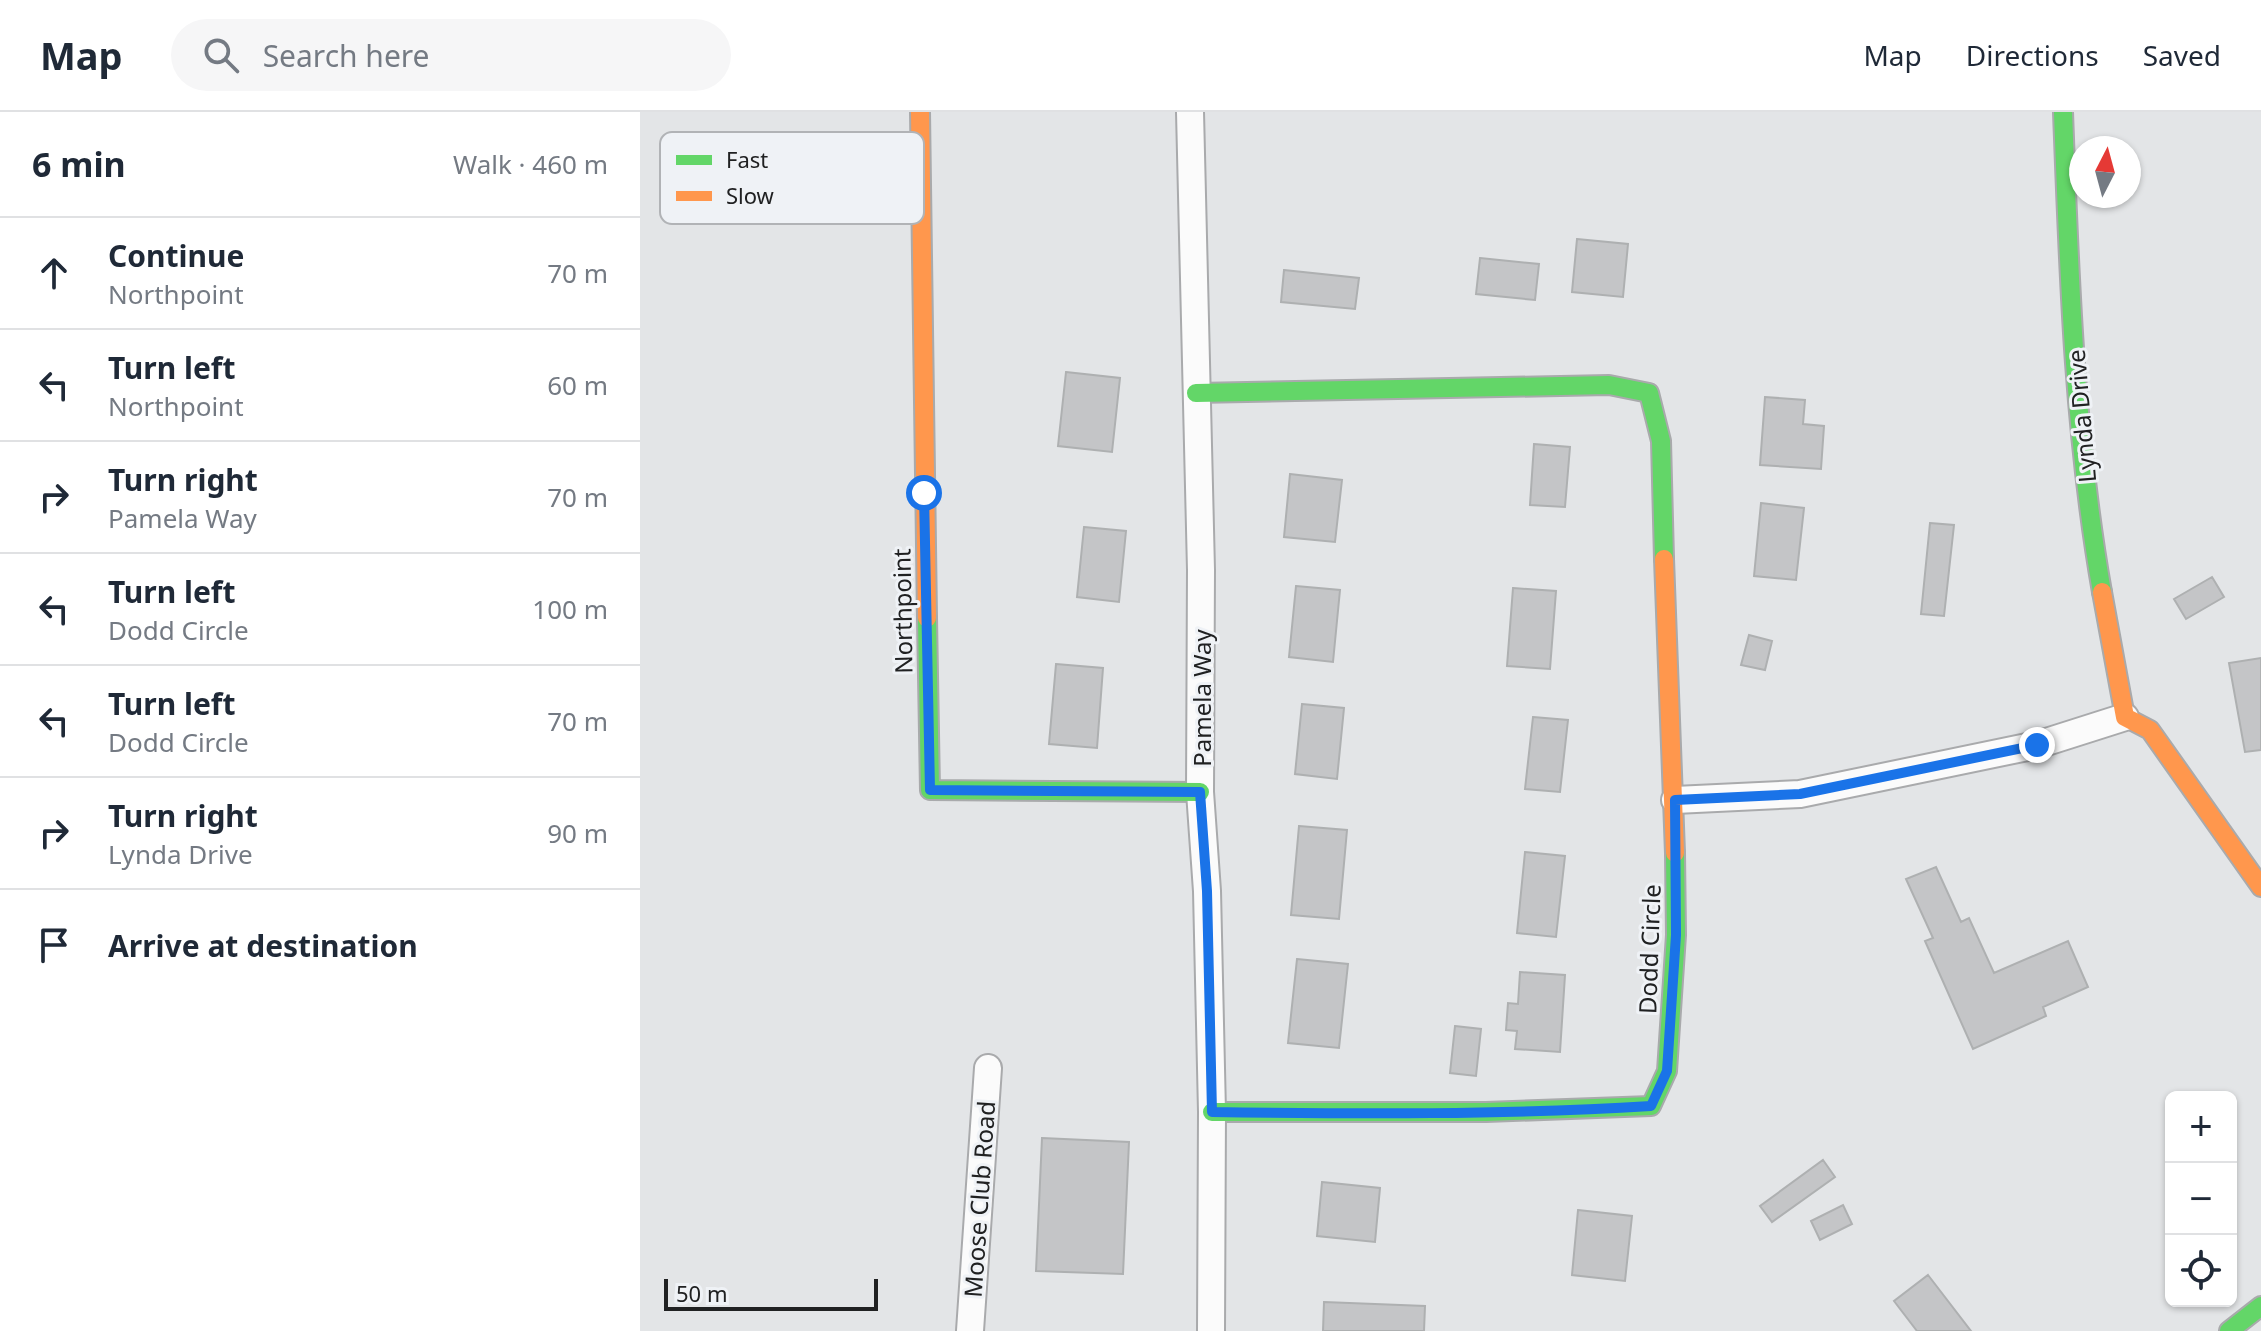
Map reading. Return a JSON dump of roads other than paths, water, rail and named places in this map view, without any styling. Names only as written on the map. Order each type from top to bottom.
[{"type":"main road","name":"Northpoint","points":[[920,112],[920,132]]},
{"type":"main road","name":"Lynda Drive","points":[[2063,112],[2069,273],[2089,506],[2125,717]]},
{"type":"main road","name":"Northpoint","points":[[922,224],[930,790],[1200,792]]},
{"type":"main road","name":"Dodd Circle","points":[[1196,393],[1609,385],[1649,393],[1661,441],[1669,721],[1675,800],[1676,935],[1667,1071],[1651,1106],[1402,1115],[1212,1112]]},
{"type":"main road","points":[[2125,717],[2150,730],[2261,887]]},
{"type":"main road","points":[[2229,1331],[2261,1306]]},
{"type":"street","name":"Pamela Way","points":[[1190,112],[1201,570],[1200,792],[1207,891],[1212,1112],[1211,1331]]},
{"type":"street","points":[[1675,800],[1800,794],[2037,745],[2125,717]]},
{"type":"street","name":"Moose Club Road","points":[[970,1331],[988,1068]]}]
